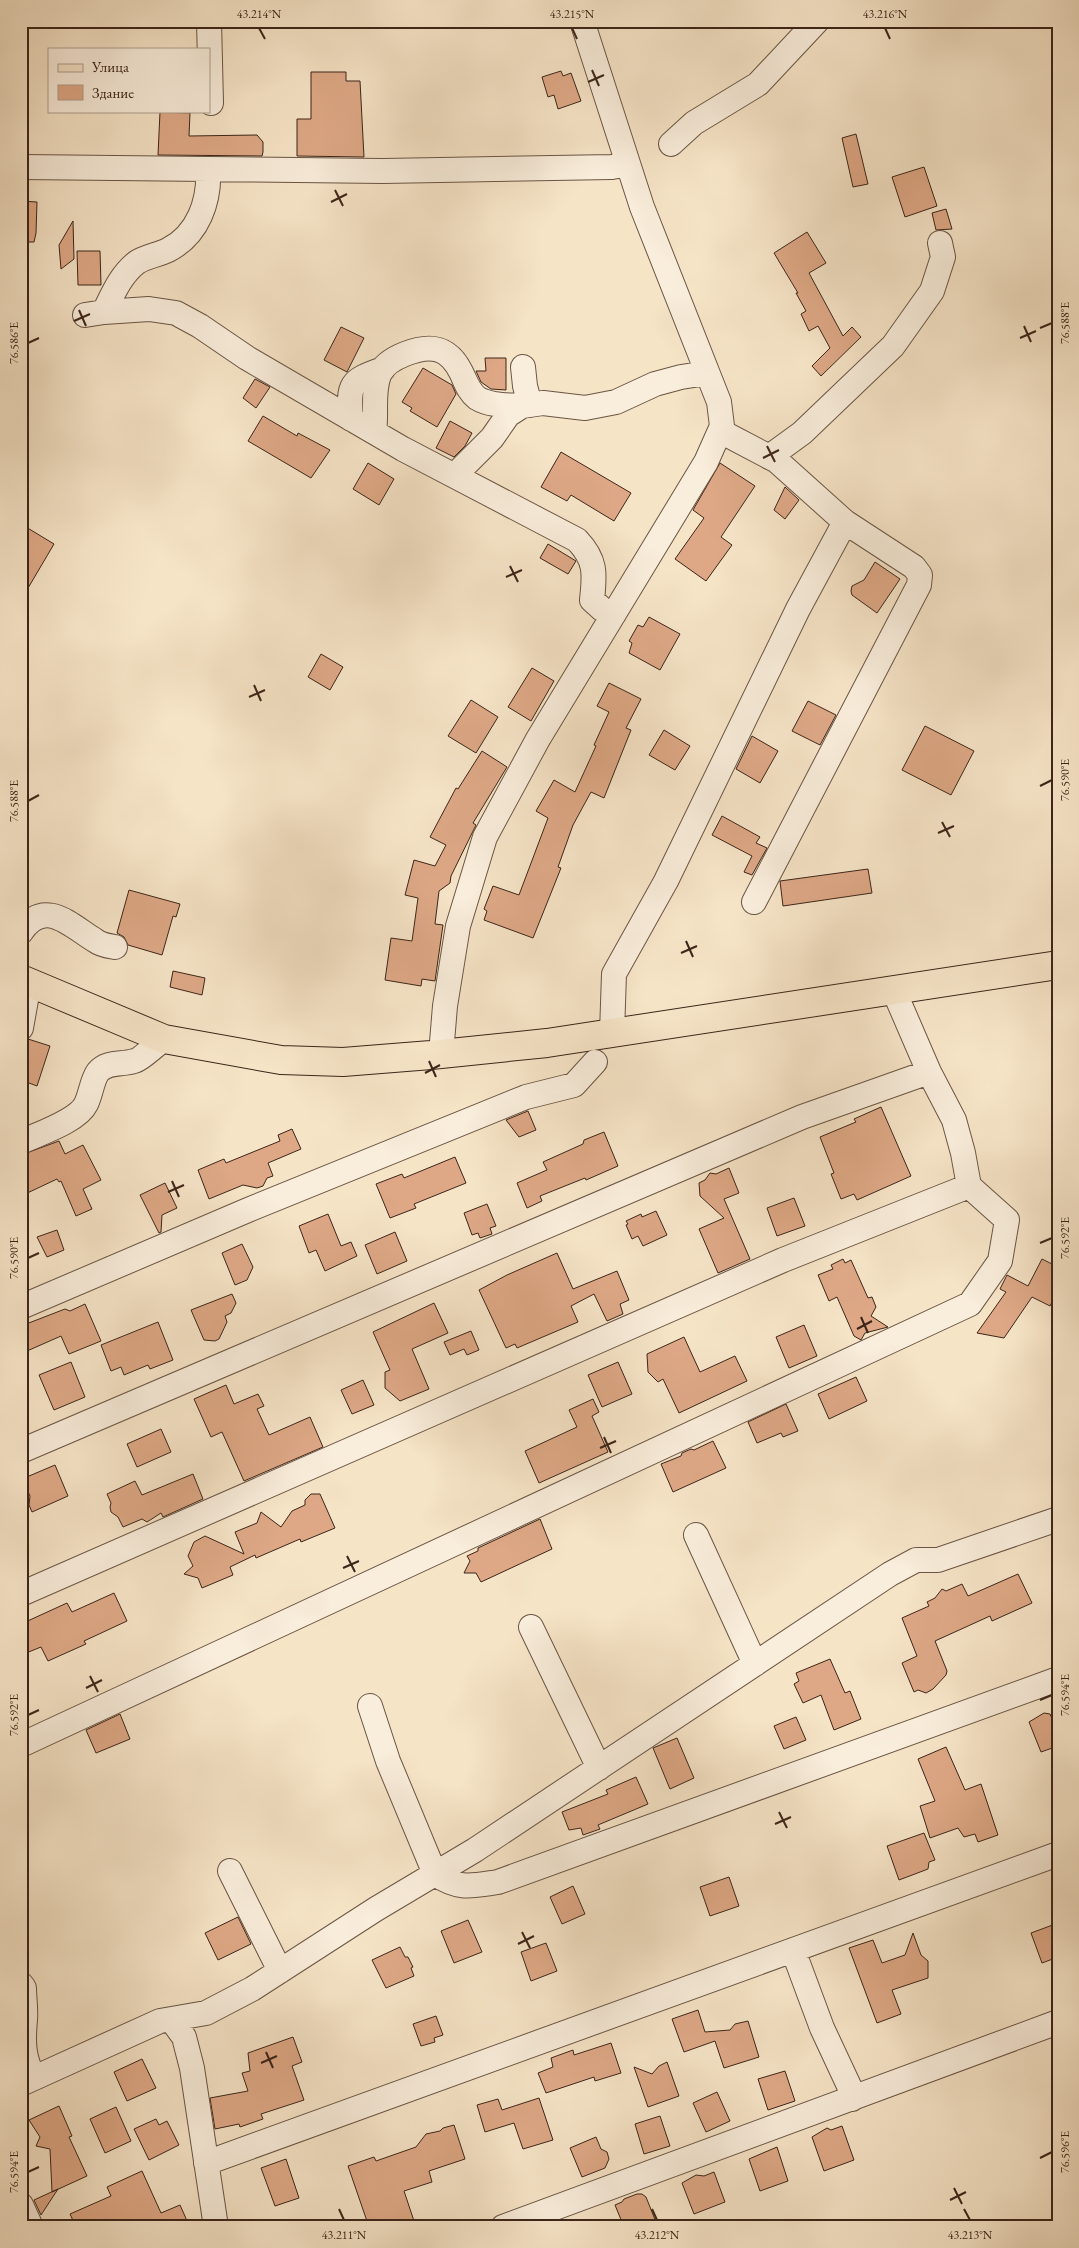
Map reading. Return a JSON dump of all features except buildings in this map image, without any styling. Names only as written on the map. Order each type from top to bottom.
[{"type":"main road","points":[[25,981],[164,1039],[280,1060],[342,1062],[441,1054],[612,1033],[1058,966]]},
{"type":"street","points":[[209,21],[210,48]]},
{"type":"street","points":[[441,1054],[445,1006],[458,926],[485,837],[538,739],[706,462],[722,426],[720,402],[659,250],[628,164],[582,21]]},
{"type":"street","points":[[671,144],[694,123],[758,84],[817,21]]},
{"type":"street","points":[[210,62],[211,102]]},
{"type":"street","points":[[21,167],[383,172],[612,167],[628,164]]},
{"type":"street","points":[[208,169],[205,204],[197,224],[176,246],[138,262],[126,272],[95,313],[149,309],[176,313],[200,326],[247,358],[351,419],[577,540],[588,552],[593,566],[592,600],[614,614]]},
{"type":"street","points":[[769,457],[802,434],[892,346],[932,291],[943,257],[940,243]]},
{"type":"street","points":[[351,419],[350,399],[352,385],[362,377],[383,368],[410,352],[423,348],[441,349],[455,361],[468,388],[478,398],[494,404],[526,406],[543,403],[585,408],[616,402],[655,384],[680,377],[707,373]]},
{"type":"street","points":[[523,367],[526,406]]},
{"type":"street","points":[[374,432],[376,394],[379,375],[383,368]]},
{"type":"street","points":[[455,475],[492,438],[508,415],[526,406]]},
{"type":"street","points":[[720,430],[769,457],[803,484],[845,522],[914,567],[920,575],[919,585],[754,902]]},
{"type":"street","points":[[612,1033],[614,974],[666,882],[798,608],[845,522]]},
{"type":"street","points":[[21,932],[32,920],[44,916],[61,918],[86,933],[96,942],[115,947]]},
{"type":"street","points":[[21,1028],[25,981]]},
{"type":"street","points":[[21,1746],[970,1304],[1000,1262],[1007,1220],[968,1186],[963,1153],[954,1120],[929,1072],[894,991]]},
{"type":"street","points":[[21,1142],[78,1114],[86,1106],[98,1072],[108,1065],[133,1062],[140,1059],[148,1050],[164,1039]]},
{"type":"street","points":[[21,1307],[248,1210],[526,1097],[574,1085],[595,1062]]},
{"type":"street","points":[[21,1451],[802,1117],[915,1079],[929,1072]]},
{"type":"street","points":[[21,1594],[783,1260],[968,1186]]},
{"type":"street","points":[[184,2037],[191,2025],[206,2013],[252,1989],[476,1850],[890,1574],[916,1560],[938,1560],[1058,1519]]},
{"type":"street","points":[[696,1535],[755,1664]]},
{"type":"street","points":[[531,1627],[599,1768]]},
{"type":"street","points":[[370,1706],[388,1761],[435,1874],[449,1883],[466,1887],[498,1882],[1058,1679]]},
{"type":"street","points":[[206,2163],[1058,1854]]},
{"type":"street","points":[[230,1872],[280,1971]]},
{"type":"street","points":[[793,1950],[822,2028],[850,2088],[852,2099]]},
{"type":"street","points":[[21,1984],[24,1988],[26,2018],[23,2035],[26,2071],[160,2021],[206,2013]]},
{"type":"street","points":[[168,2020],[173,2022],[184,2037],[192,2068],[216,2227]]},
{"type":"street","points":[[503,2227],[1058,2022]]},
{"type":"street","points":[[21,2205],[31,2227]]}]
